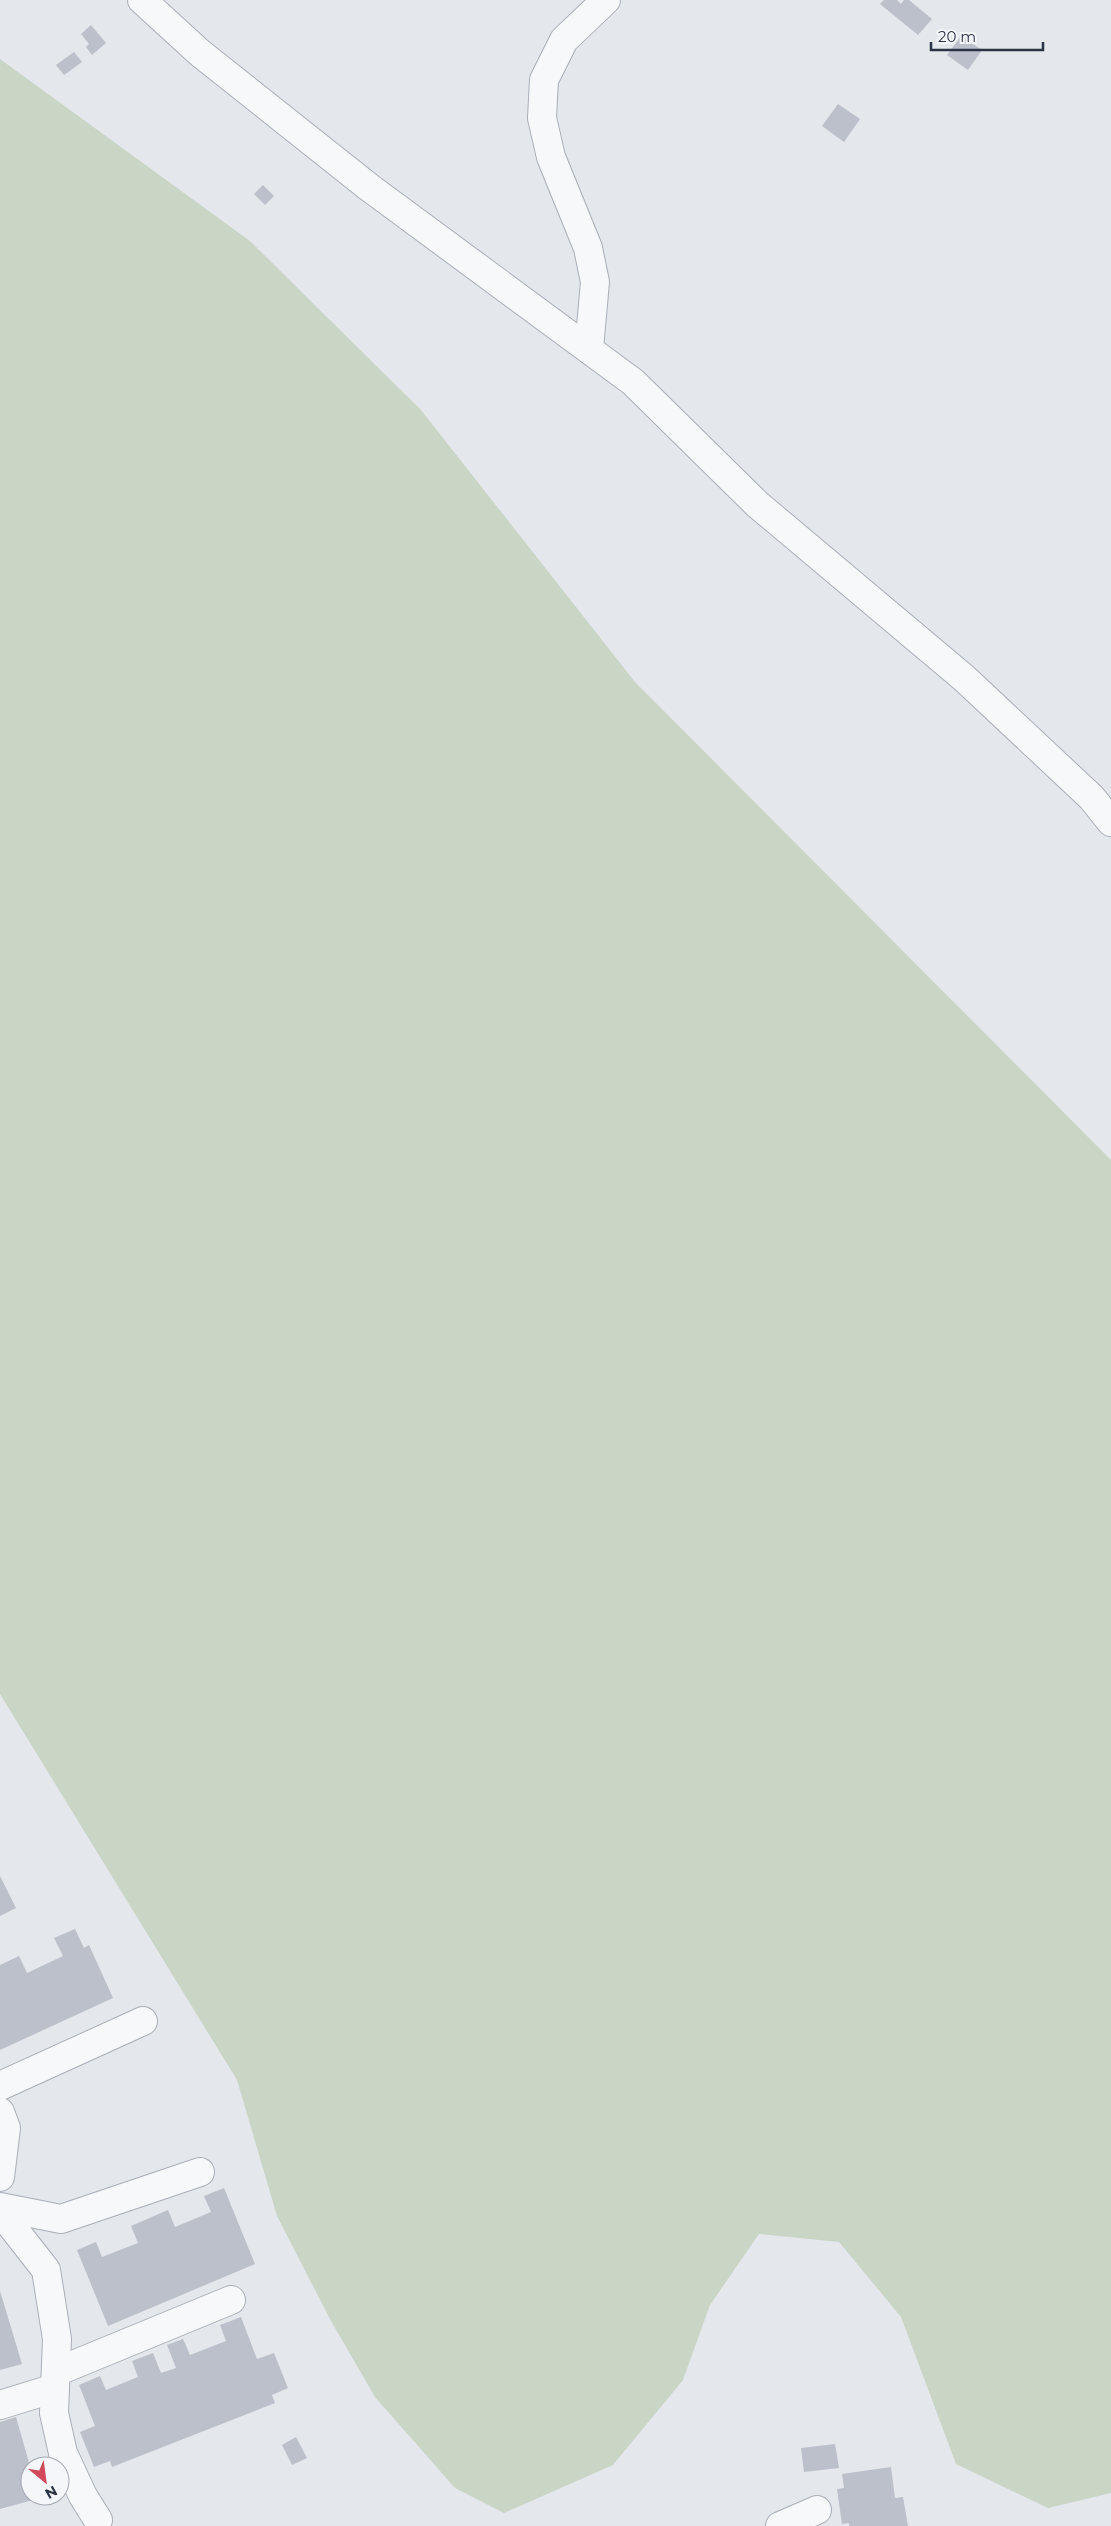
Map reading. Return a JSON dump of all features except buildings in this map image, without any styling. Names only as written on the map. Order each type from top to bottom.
[{"type":"street","points":[[142,0],[200,53],[370,188],[633,382],[757,504],[964,678],[1092,798],[1111,822]]},
{"type":"street","points":[[589,349],[595,282],[588,248],[551,157],[542,118],[544,80],[564,40],[606,0]]},
{"type":"street","points":[[0,2086],[143,2020]]},
{"type":"street","points":[[0,2112],[6,2128],[0,2177]]},
{"type":"street","points":[[0,2207],[61,2219],[200,2172]]},
{"type":"street","points":[[0,2211],[46,2270],[57,2340],[54,2413],[63,2453],[83,2496],[98,2520]]},
{"type":"street","points":[[0,2404],[231,2300]]},
{"type":"street","points":[[780,2526],[816,2510]]},
{"type":"green space","points":[[0,59],[250,241],[421,410],[635,682],[1111,1160],[1111,2493],[1048,2508],[956,2464],[901,2317],[839,2242],[759,2234],[710,2305],[683,2380],[613,2465],[504,2513],[455,2488],[375,2397],[331,2321],[277,2216],[237,2080],[0,1694]]}]
